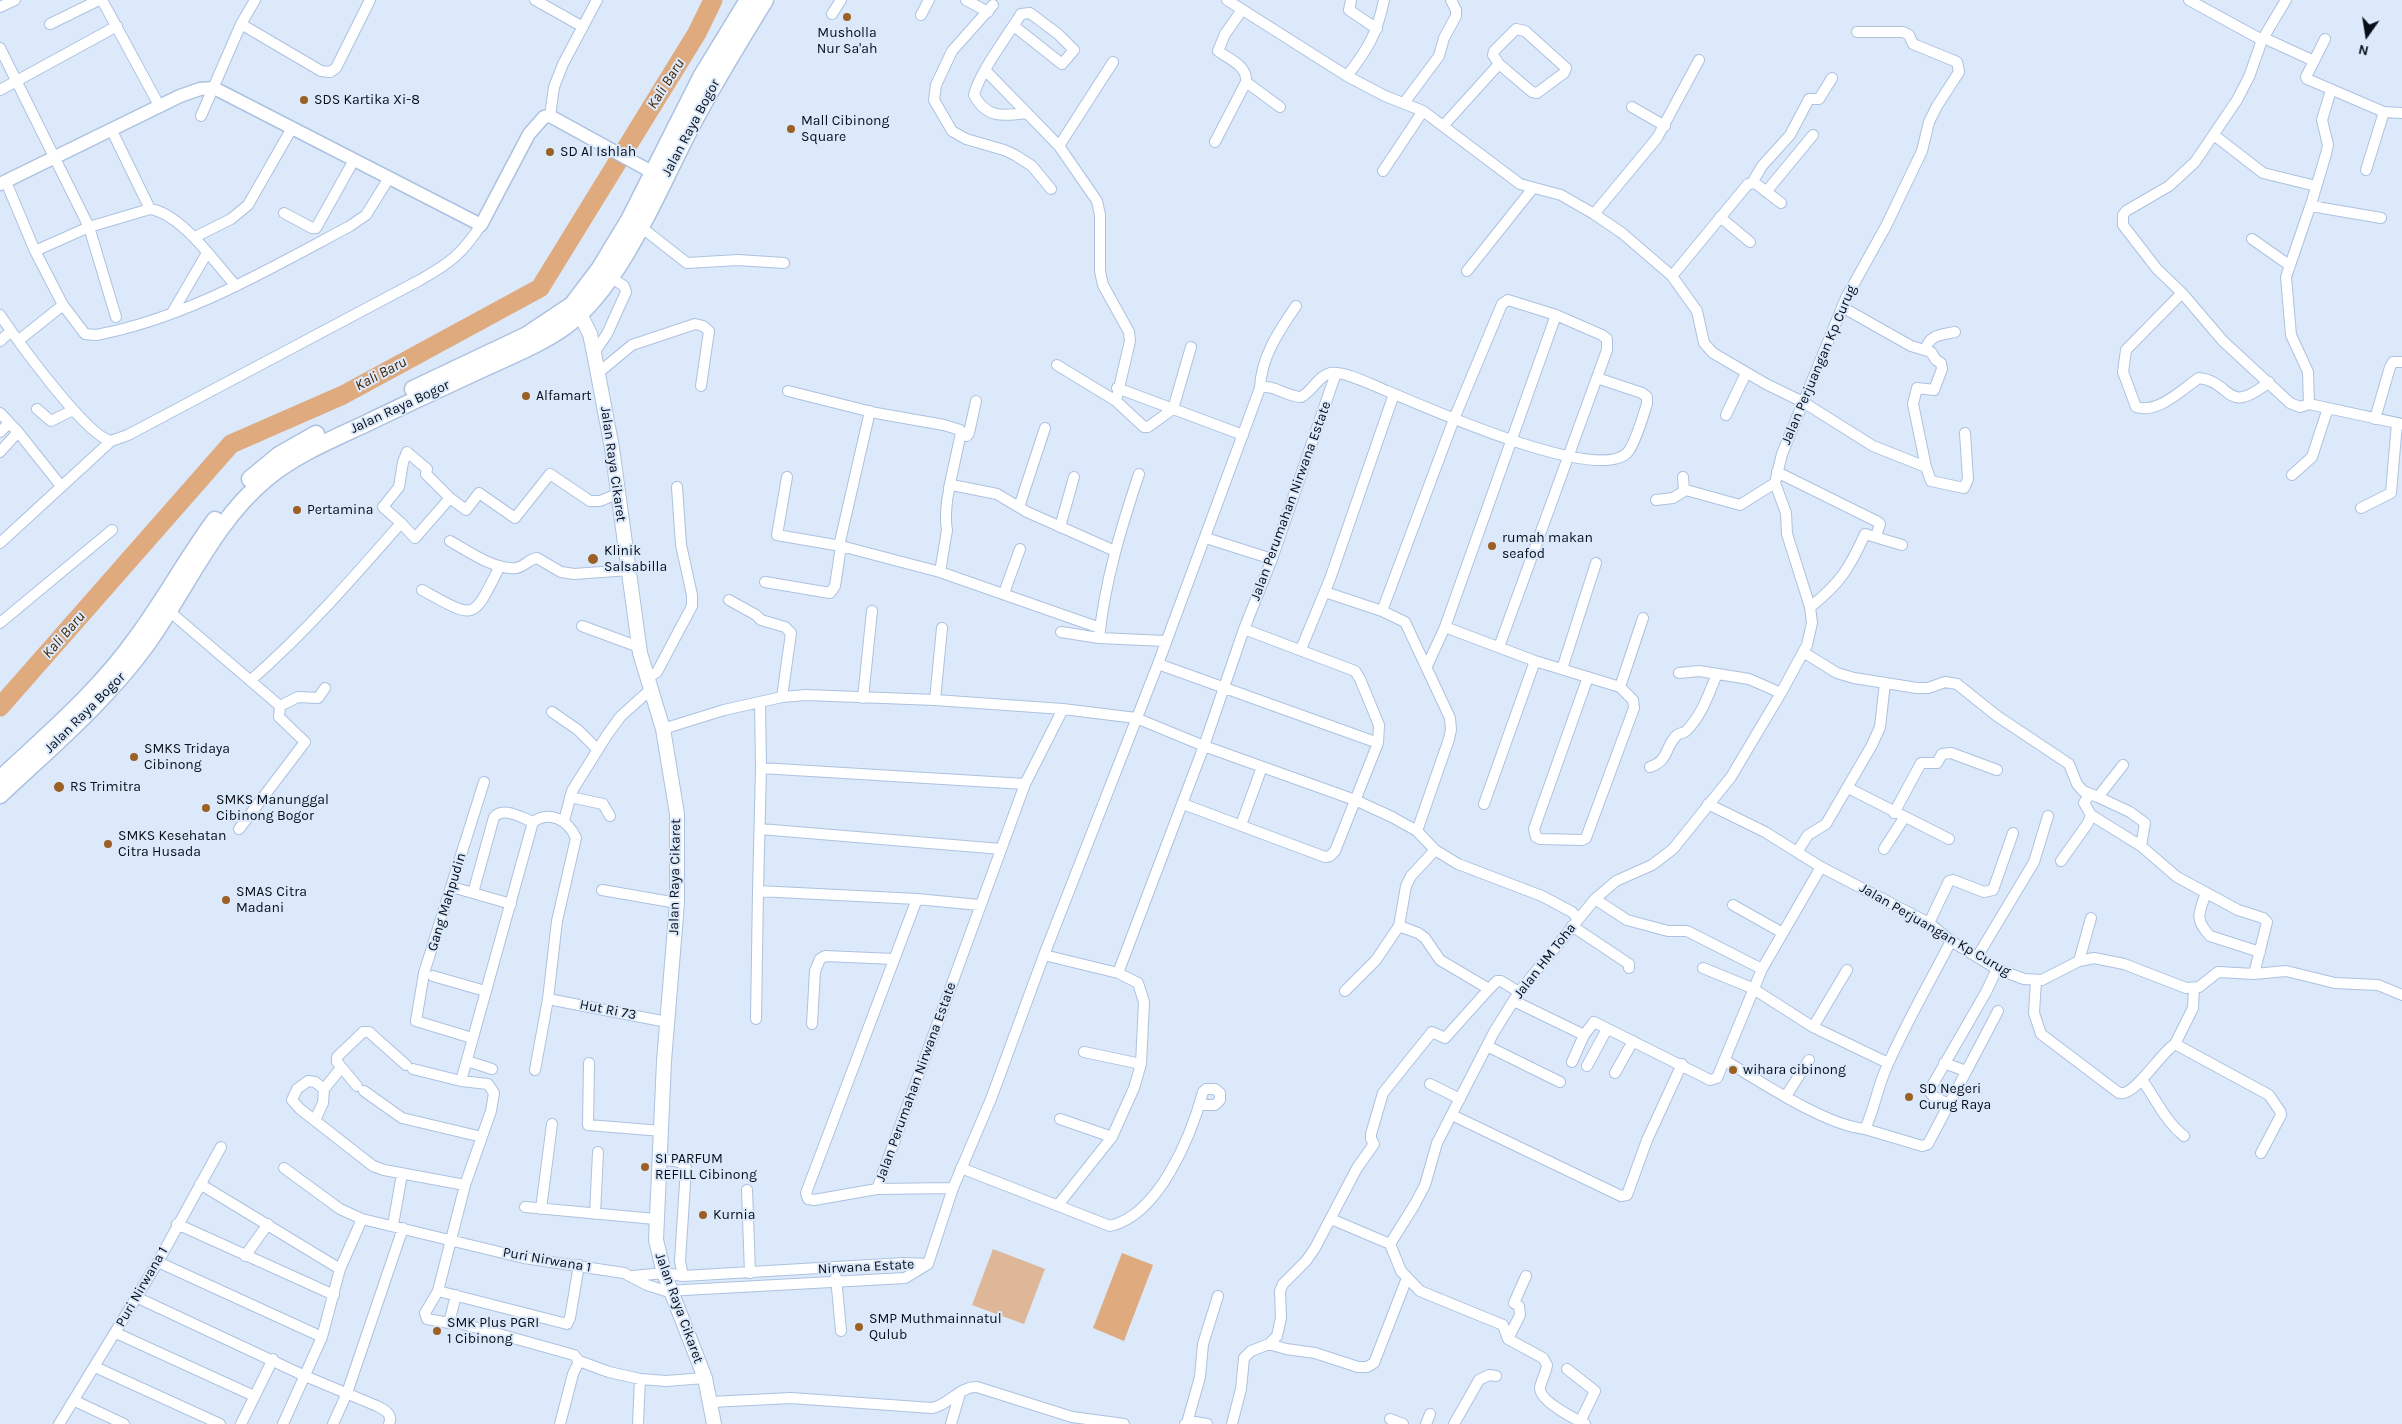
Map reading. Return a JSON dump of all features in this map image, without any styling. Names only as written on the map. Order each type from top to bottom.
[{"type":"highway","name":"Jalan Raya Bogor","points":[[0,779],[124,675],[169,611],[206,551],[238,508],[267,477],[316,446],[534,344],[576,310],[610,277],[641,227],[658,175],[701,77],[748,0]]},
{"type":"highway","name":"Jalan Raya Bogor","points":[[0,795],[64,726],[136,638],[228,502],[262,468],[312,436],[528,335],[576,310],[629,220],[765,0]]},
{"type":"main road","name":"Jalan Raya Cikaret","points":[[576,310],[590,334],[594,353],[612,448],[639,646],[662,729],[677,814],[677,903],[656,1220],[658,1249],[664,1272],[705,1378],[714,1424]]},
{"type":"street","points":[[0,7],[15,0]]},
{"type":"street","points":[[50,24],[101,0],[160,107]]},
{"type":"street","points":[[202,116],[241,24],[255,0]]},
{"type":"street","points":[[241,24],[321,71],[330,72],[336,68],[370,0]]},
{"type":"street","points":[[535,0],[583,27]]},
{"type":"street","points":[[550,116],[554,87],[597,0]]},
{"type":"street","points":[[832,14],[841,0]]},
{"type":"street","points":[[920,15],[929,0]]},
{"type":"street","points":[[966,0],[990,9],[952,51],[936,85],[934,100],[952,131],[966,139],[1004,150],[1015,156],[1032,166],[1051,189]]},
{"type":"street","points":[[1227,0],[1346,76],[1422,111],[1520,184],[1561,195],[1594,214],[1622,233],[1672,276],[1690,298],[1697,311],[1704,343],[1713,353],[1746,373],[1803,402],[1873,446],[1926,467]]},
{"type":"street","points":[[1351,0],[1349,10],[1377,29]]},
{"type":"street","points":[[1346,76],[1366,51],[1377,29],[1384,0]]},
{"type":"street","points":[[1404,104],[1440,56],[1444,38],[1456,16],[1456,10],[1450,0]]},
{"type":"street","points":[[2189,0],[2263,39],[2314,61]]},
{"type":"street","points":[[2286,0],[2263,39],[2249,77],[2237,100],[2195,162],[2169,186],[2123,215],[2123,225],[2157,269],[2182,293],[2223,341],[2290,403],[2300,407],[2309,404],[2399,424],[2391,493],[2361,508]]},
{"type":"street","points":[[1215,142],[1246,82],[1247,77],[1242,68],[1217,49],[1224,34],[1242,10]]},
{"type":"street","points":[[1014,26],[1062,64],[1074,51],[1064,39],[1030,13],[1024,12],[1014,26],[986,71],[974,95],[986,111],[995,114],[1027,113]]},
{"type":"street","points":[[0,90],[18,82],[117,26]]},
{"type":"street","points":[[1516,29],[1521,29],[1564,65],[1566,71],[1539,92],[1534,93],[1499,64],[1494,59],[1494,51],[1516,29]]},
{"type":"street","name":"Jalan Perjuangan Kp Curug","points":[[1775,483],[1777,472],[1803,402],[1842,307],[1886,226],[1922,151],[1929,122],[1959,72],[1957,62],[1913,44],[1909,35],[1902,32],[1856,32]]},
{"type":"street","points":[[2324,39],[2306,77],[2307,79],[2384,112],[2402,113]]},
{"type":"street","points":[[0,48],[89,227],[116,317]]},
{"type":"street","points":[[1594,214],[1635,166],[1665,126],[1699,60]]},
{"type":"street","points":[[1059,146],[1113,62]]},
{"type":"street","points":[[1443,126],[1499,64]]},
{"type":"street","points":[[986,71],[1059,146],[1097,201],[1100,215],[1100,271],[1103,285],[1129,332],[1130,341],[1117,388],[1116,401]]},
{"type":"street","points":[[1672,276],[1748,184],[1752,183],[1762,166],[1790,134],[1809,99],[1819,100],[1832,78]]},
{"type":"street","points":[[1246,82],[1280,107]]},
{"type":"street","points":[[389,178],[366,215],[350,226],[236,286],[172,313],[109,333],[90,335],[85,334],[63,305],[3,183],[192,91],[214,88],[481,225]]},
{"type":"street","points":[[2309,404],[2308,372],[2292,335],[2286,282],[2289,265],[2311,206],[2328,145],[2322,128],[2322,120],[2331,90]]},
{"type":"street","points":[[1632,107],[1665,126]]},
{"type":"street","points":[[1383,171],[1422,111]]},
{"type":"street","points":[[2366,170],[2374,150],[2384,112]]},
{"type":"street","points":[[0,543],[111,441],[136,430],[453,261],[466,248],[481,225],[528,134],[544,117],[550,116],[658,175]]},
{"type":"street","points":[[195,237],[232,219],[248,205],[292,128]]},
{"type":"street","points":[[112,131],[150,209]]},
{"type":"street","points":[[1766,192],[1813,135]]},
{"type":"street","points":[[2214,135],[2264,173],[2316,186]]},
{"type":"street","points":[[284,213],[312,228],[316,228],[354,160]]},
{"type":"street","points":[[1752,183],[1781,203]]},
{"type":"street","points":[[1467,271],[1533,188]]},
{"type":"street","points":[[2311,206],[2381,218]]},
{"type":"street","points":[[36,251],[89,227],[150,209],[160,211],[195,237],[236,286]]},
{"type":"street","points":[[1720,217],[1750,242]]},
{"type":"street","points":[[641,227],[686,263],[738,260],[784,263]]},
{"type":"street","points":[[2252,239],[2289,265]]},
{"type":"street","points":[[172,313],[207,253]]},
{"type":"street","points":[[594,353],[607,334],[626,292],[624,286],[610,277]]},
{"type":"street","points":[[2182,293],[2126,350],[2123,372],[2136,407],[2145,409],[2165,401],[2199,378],[2208,380],[2222,390],[2240,398],[2255,393],[2268,382]]},
{"type":"street","points":[[1382,611],[1454,419],[1502,304],[1508,300],[1556,315],[1602,335],[1607,339],[1607,350],[1499,647]]},
{"type":"street","points":[[18,340],[63,305]]},
{"type":"street","points":[[928,1264],[953,1188],[991,1099],[1044,955],[1206,538],[1260,388],[1262,370],[1269,350],[1296,306]]},
{"type":"street","points":[[1842,307],[1911,346],[1931,352],[1942,365],[1934,390],[1919,387],[1915,390],[1913,404],[1926,467],[1933,482],[1964,488],[1966,486],[1968,479],[1965,433]]},
{"type":"street","points":[[0,315],[11,332],[73,410],[99,436],[111,441]]},
{"type":"street","points":[[1427,666],[1445,627],[1556,315]]},
{"type":"street","points":[[598,373],[632,345],[695,324],[703,326],[709,331],[701,386]]},
{"type":"street","points":[[0,340],[11,332]]},
{"type":"street","points":[[1925,350],[1929,339],[1933,336],[1955,332]]},
{"type":"street","points":[[1057,365],[1116,401],[1144,427],[1151,425],[1173,409],[1191,347]]},
{"type":"street","points":[[2375,419],[2390,367],[2393,362],[2402,362]]},
{"type":"street","points":[[1726,416],[1746,373]]},
{"type":"street","points":[[1260,388],[1269,387],[1291,396],[1301,397],[1324,376],[1336,374],[1394,394],[1454,419],[1567,457],[1606,460],[1622,457],[1629,452],[1647,404],[1646,397],[1642,393],[1597,378]]},
{"type":"street","name":"Jalan Perumahan Nirwana Estate","points":[[1118,973],[1183,804],[1244,628],[1272,559],[1336,374]]},
{"type":"street","points":[[1117,388],[1242,435]]},
{"type":"street","points":[[788,391],[870,411],[944,425],[960,430],[967,436],[970,433],[976,401]]},
{"type":"street","points":[[1301,649],[1325,592],[1394,394]]},
{"type":"street","points":[[2292,475],[2312,456],[2328,408]]},
{"type":"street","points":[[37,409],[51,421],[58,420],[73,410]]},
{"type":"street","points":[[765,582],[830,593],[835,586],[840,546],[870,411]]},
{"type":"street","points":[[0,413],[18,432],[60,486]]},
{"type":"street","points":[[0,432],[9,423]]},
{"type":"street","points":[[1019,507],[1045,428]]},
{"type":"street","points":[[0,452],[18,432]]},
{"type":"street","points":[[940,572],[947,530],[945,524],[950,488],[962,433]]},
{"type":"street","points":[[450,498],[415,538],[383,507],[399,487],[403,462],[407,452],[427,469],[426,474],[450,498],[466,510],[479,493],[515,518],[550,474],[590,501],[600,501],[617,494]]},
{"type":"street","points":[[1777,472],[1878,522],[1880,524],[1876,536]]},
{"type":"street","points":[[1099,633],[1102,603],[1115,551],[1139,474]]},
{"type":"street","points":[[1060,527],[1074,477]]},
{"type":"street","points":[[1683,477],[1684,490]]},
{"type":"street","points":[[787,478],[776,535],[840,546],[940,572],[1004,593],[1099,633]]},
{"type":"street","points":[[1679,674],[1693,670],[1749,679],[1781,693],[1804,652],[1811,633],[1810,607],[1787,534],[1786,513],[1775,483],[1740,505],[1684,490]]},
{"type":"street","points":[[950,488],[955,486],[997,494],[1060,527],[1115,551]]},
{"type":"street","points":[[564,821],[572,791],[621,716],[657,672],[692,606],[692,596],[681,545],[677,487]]},
{"type":"street","points":[[1656,500],[1674,498],[1684,490]]},
{"type":"street","points":[[251,680],[310,626],[401,523]]},
{"type":"street","points":[[0,623],[112,530]]},
{"type":"street","points":[[1810,607],[1824,597],[1852,565],[1865,534],[1902,545]]},
{"type":"street","points":[[1206,538],[1272,559]]},
{"type":"street","points":[[450,542],[500,566],[520,567],[537,558],[561,572],[574,574],[629,570]]},
{"type":"street","points":[[1004,593],[1020,550]]},
{"type":"street","points":[[1562,669],[1596,563]]},
{"type":"street","points":[[422,590],[461,610],[474,610],[480,605],[500,566]]},
{"type":"street","points":[[1325,592],[1382,611],[1405,622],[1450,718],[1451,730],[1417,831]]},
{"type":"street","points":[[729,600],[756,615],[761,620],[785,627],[791,633],[782,697]]},
{"type":"street","points":[[169,611],[280,706]]},
{"type":"street","points":[[864,698],[872,611]]},
{"type":"street","points":[[1620,687],[1643,618]]},
{"type":"street","points":[[582,626],[639,646]]},
{"type":"street","points":[[1445,627],[1535,661],[1562,669],[1588,677],[1620,687],[1633,700],[1634,708],[1588,836],[1582,840],[1536,838],[1534,829],[1588,677]]},
{"type":"street","points":[[935,700],[942,628]]},
{"type":"street","points":[[1183,804],[1325,857],[1330,856],[1335,851],[1378,743],[1379,725],[1358,674],[1301,649],[1244,628]]},
{"type":"street","points":[[1061,632],[1099,633],[1165,640]]},
{"type":"street","points":[[1804,652],[1837,672],[1884,683],[1928,688],[1945,682],[1957,684],[1997,716],[2069,764],[2077,784],[2093,796],[2130,812],[2145,823],[2141,846]]},
{"type":"street","points":[[1484,804],[1535,661]]},
{"type":"street","points":[[1158,664],[1378,743]]},
{"type":"street","points":[[1650,768],[1660,764],[1677,735],[1686,732],[1690,727],[1704,704],[1717,674]]},
{"type":"street","points":[[1797,852],[1808,835],[1826,824],[1872,745],[1880,727],[1884,683]]},
{"type":"street","points":[[280,706],[298,697],[318,698],[325,688]]},
{"type":"street","name":"Jalan HM Toha","points":[[1390,1244],[1422,1192],[1431,1160],[1452,1115],[1487,1046],[1516,996],[1575,922],[1596,899],[1616,881],[1652,865],[1673,849],[1731,777],[1781,693]]},
{"type":"street","points":[[662,729],[724,710],[782,697],[935,700],[1063,709],[1136,718],[1204,746],[1355,800],[1417,831],[1435,850],[1458,864],[1542,896],[1572,912],[1575,922],[1629,964],[1629,968]]},
{"type":"street","points":[[756,1019],[761,768],[760,702]]},
{"type":"street","points":[[239,829],[305,742],[279,717],[280,706]]},
{"type":"street","name":"Jalan Perumahan Nirwana Estate","points":[[953,1188],[877,1189],[979,905],[1025,784],[1063,709]]},
{"type":"street","points":[[552,712],[578,730],[598,750]]},
{"type":"street","points":[[1894,813],[1921,763],[1937,763],[1942,754],[1951,754],[1997,770]]},
{"type":"street","points":[[2124,765],[2084,803],[2091,815],[2141,846],[2177,877],[2238,910],[2255,915],[2267,922],[2254,974]]},
{"type":"street","points":[[1241,826],[1262,767]]},
{"type":"street","points":[[761,768],[1025,784]]},
{"type":"street","name":"Gang Mahpudin","points":[[472,1038],[417,1022],[424,973],[484,782]]},
{"type":"street","points":[[1848,788],[1894,813],[1949,839]]},
{"type":"street","points":[[570,797],[603,804],[610,816]]},
{"type":"street","name":"Jalan Perjuangan Kp Curug","points":[[1708,804],[1765,832],[1821,867],[1928,923],[1951,941],[1997,969],[2024,979],[2036,981]]},
{"type":"street","points":[[473,893],[494,817],[498,813],[508,813],[533,822]]},
{"type":"street","points":[[2061,861],[2088,823],[2091,815]]},
{"type":"street","points":[[461,1082],[533,822],[543,816],[564,821],[573,830],[576,844],[557,921],[548,999],[535,1070]]},
{"type":"street","points":[[1977,957],[2034,862],[2048,816]]},
{"type":"street","points":[[1884,849],[1904,818]]},
{"type":"street","points":[[760,829],[1001,849]]},
{"type":"street","points":[[1928,923],[1949,881],[1953,880],[1984,892],[1993,890],[2013,833]]},
{"type":"street","points":[[1345,991],[1376,960],[1398,926],[1406,886],[1411,876],[1435,850]]},
{"type":"street","points":[[1572,1062],[1584,1036],[1594,1022],[1682,1064],[1710,1080],[1714,1080],[1719,1076],[1724,1060],[1741,1024],[1752,988],[1782,932],[1821,867]]},
{"type":"street","points":[[452,887],[511,904]]},
{"type":"street","points":[[602,890],[677,903]]},
{"type":"street","points":[[758,891],[917,899],[979,905]]},
{"type":"street","points":[[2206,893],[2198,914],[2199,921],[2205,931],[2210,936],[2260,952]]},
{"type":"street","points":[[877,1189],[814,1200],[808,1199],[806,1193],[917,899]]},
{"type":"street","points":[[1596,899],[1627,920],[1668,931],[1687,931],[1762,969]]},
{"type":"street","points":[[1733,905],[1782,932]]},
{"type":"street","points":[[2078,961],[2091,918]]},
{"type":"street","points":[[1398,926],[1418,933],[1425,938],[1440,960],[1489,989]]},
{"type":"street","points":[[1865,1128],[1888,1063],[1951,941]]},
{"type":"street","points":[[1044,955],[1118,973],[1138,983],[1144,1002],[1141,1064],[1134,1088],[1112,1137],[1058,1205]]},
{"type":"street","points":[[812,1024],[815,971],[820,959],[825,956],[894,959]]},
{"type":"street","points":[[2194,988],[2193,1008],[2175,1044],[2166,1050],[2142,1080],[2128,1092],[2119,1093],[2041,1034],[2034,1013],[2036,981],[2058,973],[2078,961],[2094,958],[2110,960],[2186,988],[2194,988],[2218,972],[2254,974],[2286,971],[2335,983],[2378,985],[2402,996]]},
{"type":"street","points":[[1704,968],[1752,988],[1813,1027],[1888,1063]]},
{"type":"street","points":[[1948,1104],[1933,1096],[1929,1091],[1986,992],[1997,969]]},
{"type":"street","points":[[1813,1027],[1846,970]]},
{"type":"street","points":[[433,976],[485,991]]},
{"type":"street","points":[[1232,1424],[1241,1389],[1244,1358],[1251,1351],[1270,1344],[1277,1336],[1279,1329],[1280,1291],[1283,1284],[1306,1261],[1325,1225],[1331,1219],[1357,1168],[1373,1148],[1374,1144],[1370,1139],[1383,1093],[1432,1032],[1445,1038],[1489,989],[1497,981],[1501,981],[1516,996],[1584,1036]]},
{"type":"street","name":"Hut Ri 73","points":[[548,999],[668,1022]]},
{"type":"street","points":[[1724,1060],[1802,1106],[1855,1128],[1865,1128],[1922,1146],[1928,1144],[1998,1011]]},
{"type":"street","points":[[1587,1066],[1607,1029]]},
{"type":"street","points":[[456,1296],[449,1323],[427,1320],[425,1313],[438,1291],[465,1185],[482,1137],[491,1111],[494,1093],[488,1084],[461,1082],[410,1067],[369,1032],[363,1032],[337,1057],[336,1062],[361,1088],[402,1118],[482,1137]]},
{"type":"street","points":[[1614,1074],[1633,1041]]},
{"type":"street","points":[[2175,1044],[2269,1095],[2280,1111],[2281,1116],[2260,1153]]},
{"type":"street","points":[[1487,1046],[1560,1082]]},
{"type":"street","points":[[1084,1052],[1141,1064]]},
{"type":"street","points":[[1786,1096],[1809,1060]]},
{"type":"street","points":[[466,1061],[492,1069]]},
{"type":"street","points":[[589,1063],[588,1124],[662,1130]]},
{"type":"street","points":[[1944,1063],[1966,1071]]},
{"type":"street","points":[[1452,1115],[1621,1196],[1627,1195],[1647,1140],[1682,1064]]},
{"type":"street","points":[[315,1120],[323,1103],[324,1089],[341,1068]]},
{"type":"street","points":[[2142,1080],[2156,1099],[2168,1122],[2184,1136]]},
{"type":"street","points":[[324,1089],[315,1082],[308,1081],[300,1086],[293,1095],[292,1100],[296,1106],[373,1166],[402,1174],[465,1185]]},
{"type":"street","points":[[1430,1084],[1460,1099]]},
{"type":"street","points":[[961,1168],[1110,1226],[1129,1219],[1156,1191],[1177,1160],[1200,1105]]},
{"type":"street","points":[[1060,1119],[1112,1137]]},
{"type":"street","points":[[541,1209],[552,1124]]},
{"type":"street","name":"Puri Nirwana 1","points":[[59,1424],[75,1401],[158,1262],[177,1224],[221,1147]]},
{"type":"street","points":[[595,1214],[598,1152]]},
{"type":"street","points":[[660,1160],[677,1161],[685,1165],[686,1168],[680,1261],[683,1276]]},
{"type":"street","name":"Puri Nirwana 1","points":[[284,1168],[340,1209],[362,1219],[398,1226],[524,1258],[579,1265],[633,1276],[664,1272]]},
{"type":"street","points":[[333,1424],[347,1393],[398,1226],[402,1174]]},
{"type":"street","points":[[200,1184],[340,1269]]},
{"type":"street","points":[[747,1190],[750,1273]]},
{"type":"street","points":[[525,1207],[656,1220]]},
{"type":"street","points":[[283,1424],[322,1337],[340,1269],[362,1219]]},
{"type":"street","points":[[1331,1219],[1390,1244],[1395,1259],[1407,1278],[1420,1291],[1503,1326],[1508,1339],[1543,1358],[1547,1365],[1540,1389],[1542,1396],[1564,1414],[1582,1423],[1595,1390],[1567,1369]]},
{"type":"street","points":[[177,1224],[334,1296]]},
{"type":"street","points":[[245,1256],[268,1224]]},
{"type":"street","points":[[158,1262],[322,1337]]},
{"type":"street","name":"Nirwana Estate","points":[[664,1272],[683,1276],[904,1263],[928,1264]]},
{"type":"street","name":"Nirwana Estate","points":[[672,1292],[905,1278],[928,1264]]},
{"type":"street","points":[[438,1291],[567,1324],[570,1318],[579,1265]]},
{"type":"street","points":[[835,1268],[841,1331]]},
{"type":"street","name":"Puri Nirwana 1","points":[[633,1276],[647,1285],[672,1292]]},
{"type":"street","points":[[1508,1339],[1520,1315],[1519,1306],[1514,1303],[1526,1276]]},
{"type":"street","points":[[1270,1344],[1286,1349],[1315,1353],[1358,1367],[1367,1367],[1374,1362],[1407,1278]]},
{"type":"street","points":[[1207,1424],[1186,1423],[1200,1377],[1203,1344],[1218,1296]]},
{"type":"street","points":[[136,1297],[305,1376],[377,1406],[388,1413],[391,1418],[389,1424]]},
{"type":"street","points":[[464,1324],[574,1355],[580,1361],[609,1372],[640,1379],[666,1381],[705,1378]]},
{"type":"street","points":[[116,1333],[254,1396]]},
{"type":"street","points":[[241,1424],[272,1359]]},
{"type":"street","points":[[560,1424],[573,1374],[580,1361]]},
{"type":"street","points":[[95,1366],[220,1424]]},
{"type":"street","points":[[1454,1424],[1480,1380],[1489,1375],[1496,1376]]},
{"type":"street","points":[[638,1424],[640,1379]]},
{"type":"street","points":[[711,1402],[791,1398],[932,1408],[939,1406],[970,1386],[1072,1417],[1124,1424]]},
{"type":"street","points":[[951,1424],[960,1392]]},
{"type":"street","points":[[75,1401],[124,1424]]},
{"type":"street","points":[[1390,1419],[1403,1424]]},
{"type":"shaded area","points":[[993,1249],[1045,1269],[1024,1324],[972,1305]]},
{"type":"shaded area","points":[[1122,1253],[1153,1265],[1124,1341],[1093,1328]]},
{"type":"waterway","name":"Kali Baru","points":[[0,707],[231,444],[343,395],[540,288],[697,33],[713,0]]},
{"type":"place","name":"Musholla Nur Sa'ah","points":[[847,17]]},
{"type":"place","name":"SDS Kartika Xi-8","points":[[304,100]]},
{"type":"place","name":"Mall Cibinong Square","points":[[791,129]]},
{"type":"place","name":"SD Al Ishlah","points":[[550,152]]},
{"type":"place","name":"Alfamart","points":[[526,396]]},
{"type":"place","name":"Pertamina","points":[[297,510]]},
{"type":"place","name":"rumah makan seafod","points":[[1492,546]]},
{"type":"place","name":"Klinik Salsabilla","points":[[593,559]]},
{"type":"place","name":"SMKS Tridaya Cibinong","points":[[134,757]]},
{"type":"place","name":"RS Trimitra","points":[[59,787]]},
{"type":"place","name":"SMKS Manunggal Cibinong Bogor","points":[[206,808]]},
{"type":"place","name":"SMKS Kesehatan Citra Husada","points":[[108,844]]},
{"type":"place","name":"SMAS Citra Madani","points":[[226,900]]},
{"type":"place","name":"wihara cibinong","points":[[1733,1070]]},
{"type":"place","name":"SD Negeri Curug Raya","points":[[1909,1097]]},
{"type":"place","name":"SI PARFUM REFILL Cibinong","points":[[645,1167]]},
{"type":"place","name":"Kurnia","points":[[703,1215]]},
{"type":"place","name":"SMP Muthmainnatul Qulub","points":[[859,1327]]},
{"type":"place","name":"SMK Plus PGRI 1 Cibinong","points":[[437,1331]]}]
